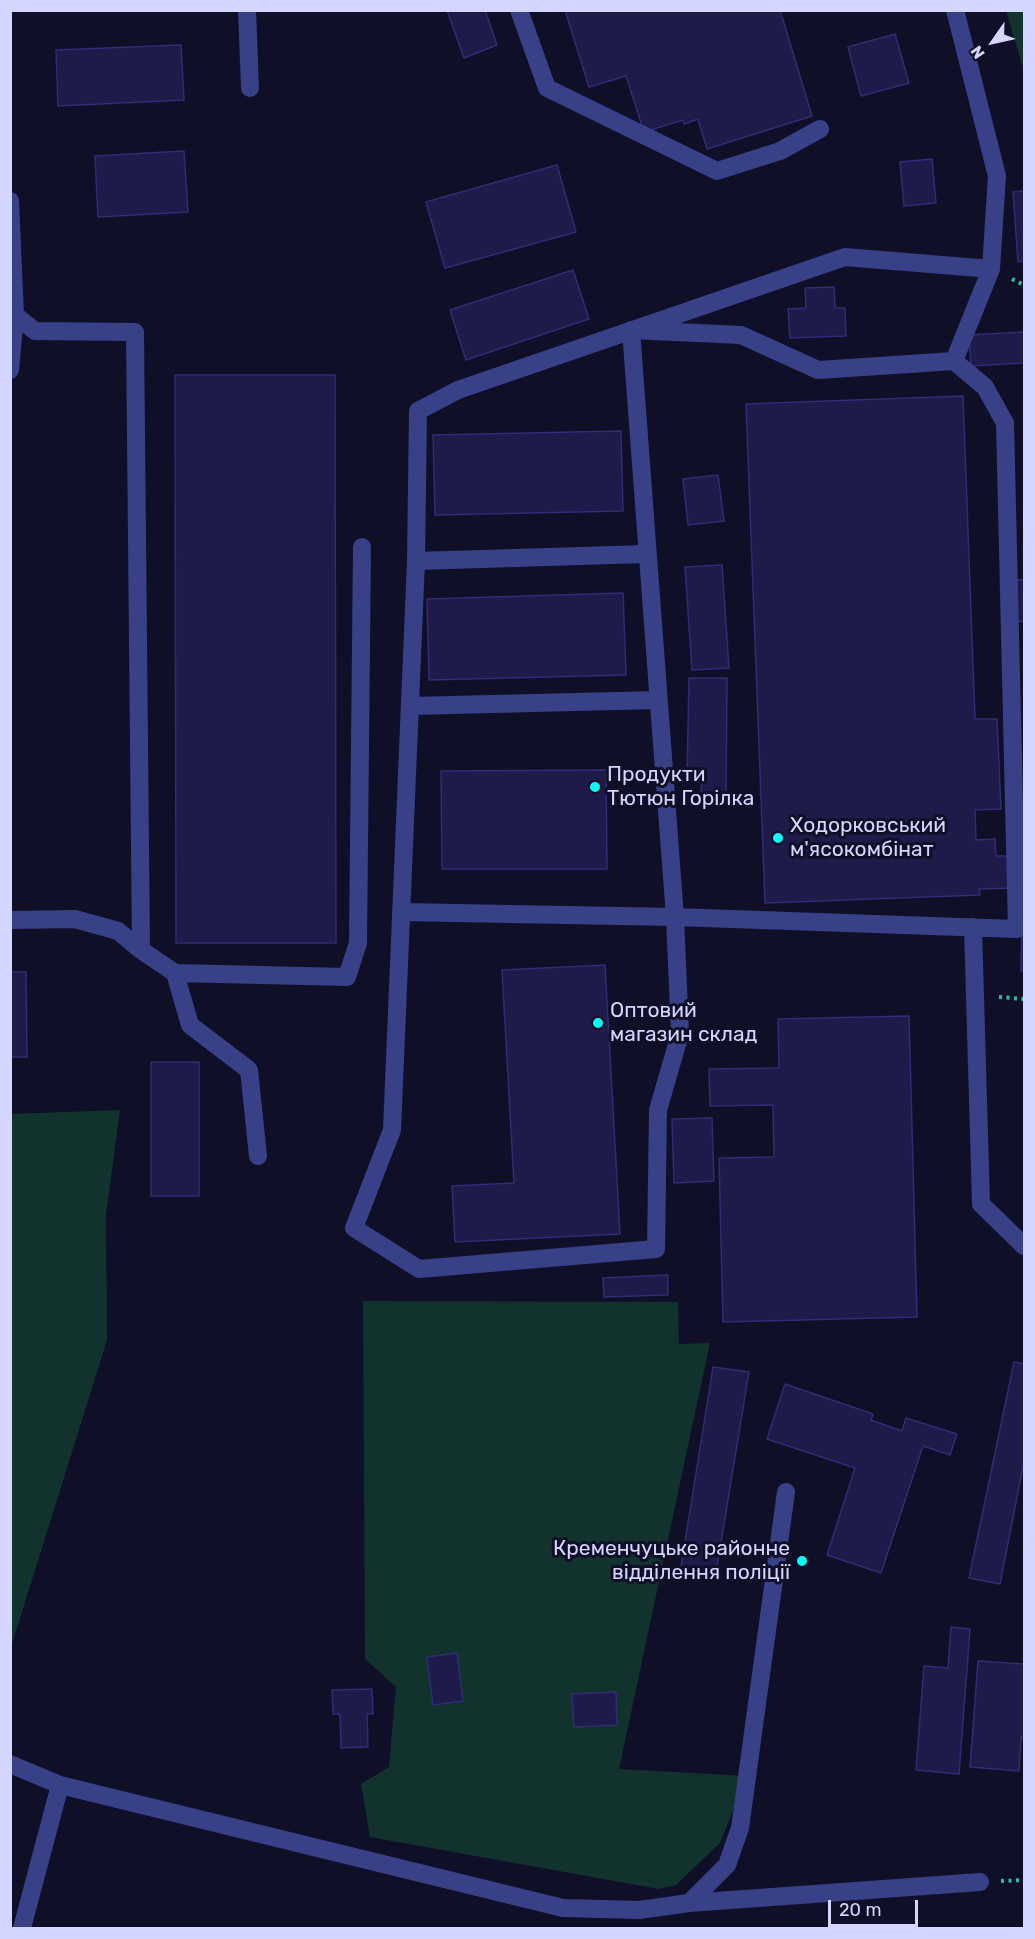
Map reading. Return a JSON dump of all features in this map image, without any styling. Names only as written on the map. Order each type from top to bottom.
[{"type":"street","points":[[247,10],[250,88]]},
{"type":"street","points":[[519,10],[547,88],[717,171],[780,151],[820,129]]},
{"type":"street","points":[[954,361],[992,269],[997,176],[955,10]]},
{"type":"street","points":[[10,201],[15,315],[10,370]]},
{"type":"street","points":[[631,330],[675,917],[680,1034],[658,1110],[656,1249],[419,1269],[354,1228],[392,1130],[416,561],[418,411],[458,390],[631,330],[845,256],[992,269]]},
{"type":"street","points":[[15,315],[35,331],[135,332],[141,950]]},
{"type":"street","points":[[400,912],[675,917],[1017,929],[1005,423],[985,387],[954,361],[818,370],[741,335],[631,330]]},
{"type":"street","points":[[10,920],[75,919],[118,931],[175,973],[347,977],[358,943],[362,547]]},
{"type":"street","points":[[416,561],[646,554]]},
{"type":"street","points":[[410,706],[658,700]]},
{"type":"street","points":[[973,927],[981,1204],[1024,1246]]},
{"type":"street","points":[[175,973],[189,1025],[249,1070],[258,1156]]},
{"type":"street","points":[[689,1903],[727,1865],[740,1828],[786,1492]]},
{"type":"street","points":[[10,1764],[60,1785],[563,1908],[639,1910],[689,1903],[980,1882]]},
{"type":"street","points":[[22,1929],[60,1785]]},
{"type":"green space","points":[[1006,11],[1024,11],[1024,71]]},
{"type":"green space","points":[[120,1110],[106,1215],[107,1340],[11,1647],[11,1114]]},
{"type":"green space","points":[[363,1301],[678,1302],[679,1344],[710,1343],[619,1769],[747,1776],[720,1843],[676,1885],[659,1889],[370,1837],[361,1784],[389,1767],[396,1687],[365,1659]]},
{"type":"building","points":[[447,10],[485,10],[497,45],[464,58]]},
{"type":"building","points":[[565,10],[780,10],[812,116],[707,149],[698,119],[684,124],[683,120],[644,132],[626,76],[589,87]]},
{"type":"building","points":[[895,34],[909,83],[861,96],[848,47]]},
{"type":"building","points":[[181,45],[184,100],[58,106],[56,50]]},
{"type":"building","points":[[184,151],[188,212],[98,217],[95,156]]},
{"type":"building","points":[[932,159],[936,203],[904,206],[900,162]]},
{"type":"building","points":[[557,165],[576,232],[445,268],[426,202]]},
{"type":"building","points":[[1024,191],[1024,261],[1018,262],[1013,192]]},
{"type":"building","points":[[573,270],[589,319],[466,360],[450,310]]},
{"type":"building","points":[[834,287],[835,308],[845,308],[846,336],[790,338],[788,309],[806,308],[805,288]]},
{"type":"building","points":[[1024,332],[1024,363],[971,366],[969,335]]},
{"type":"building","points":[[175,375],[335,375],[336,943],[176,943]]},
{"type":"building","points":[[963,396],[975,719],[997,719],[1001,809],[975,810],[976,840],[995,839],[996,856],[1009,856],[1011,888],[979,889],[980,895],[765,903],[746,404]]},
{"type":"building","points":[[621,431],[623,511],[435,515],[433,435]]},
{"type":"building","points":[[718,475],[724,521],[688,525],[683,479]]},
{"type":"building","points":[[722,565],[729,668],[692,670],[685,567]]},
{"type":"building","points":[[1014,580],[1024,580],[1024,621],[1017,622]]},
{"type":"building","points":[[623,593],[626,675],[429,680],[427,599]]},
{"type":"building","points":[[689,678],[727,678],[726,792],[701,792],[702,778],[687,778]]},
{"type":"building","points":[[606,770],[607,869],[442,869],[441,771]]},
{"type":"building","points":[[1022,926],[1024,926],[1024,971],[1021,971]]},
{"type":"building","points":[[605,965],[620,1234],[455,1242],[452,1186],[514,1183],[502,970]]},
{"type":"building","points":[[10,972],[26,972],[27,1057],[10,1057]]},
{"type":"building","points":[[909,1016],[917,1317],[723,1322],[719,1158],[774,1157],[773,1105],[710,1106],[709,1069],[779,1068],[778,1019]]},
{"type":"building","points":[[151,1062],[199,1062],[199,1196],[151,1196]]},
{"type":"building","points":[[712,1118],[714,1181],[674,1183],[672,1119]]},
{"type":"building","points":[[668,1275],[668,1295],[604,1297],[603,1278]]},
{"type":"building","points":[[1014,1362],[1024,1364],[1024,1461],[1000,1584],[969,1578]]},
{"type":"building","points":[[713,1367],[749,1372],[715,1579],[680,1573]]},
{"type":"building","name":"Кременчуцьке районне відділення поліції","points":[[785,1384],[873,1414],[871,1420],[902,1431],[906,1418],[957,1434],[950,1455],[923,1446],[881,1573],[827,1555],[855,1468],[767,1439]]},
{"type":"building","points":[[951,1627],[970,1629],[959,1774],[916,1770],[924,1666],[948,1668]]},
{"type":"building","points":[[457,1653],[463,1701],[433,1705],[427,1657]]},
{"type":"building","points":[[978,1661],[1024,1664],[1024,1738],[1021,1737],[1019,1771],[970,1767]]},
{"type":"building","points":[[372,1689],[373,1714],[367,1714],[368,1747],[341,1748],[340,1714],[333,1714],[332,1690]]},
{"type":"building","points":[[616,1692],[617,1725],[574,1727],[572,1694]]},
{"type":"place","name":"Продукти Тютюн Горілка","points":[[595,787]]},
{"type":"place","name":"Ходорковський м'ясокомбінат","points":[[778,838]]},
{"type":"place","name":"Оптовий магазин склад","points":[[598,1023]]},
{"type":"place","name":"Кременчуцьке районне відділення поліції","points":[[802,1561]]}]
